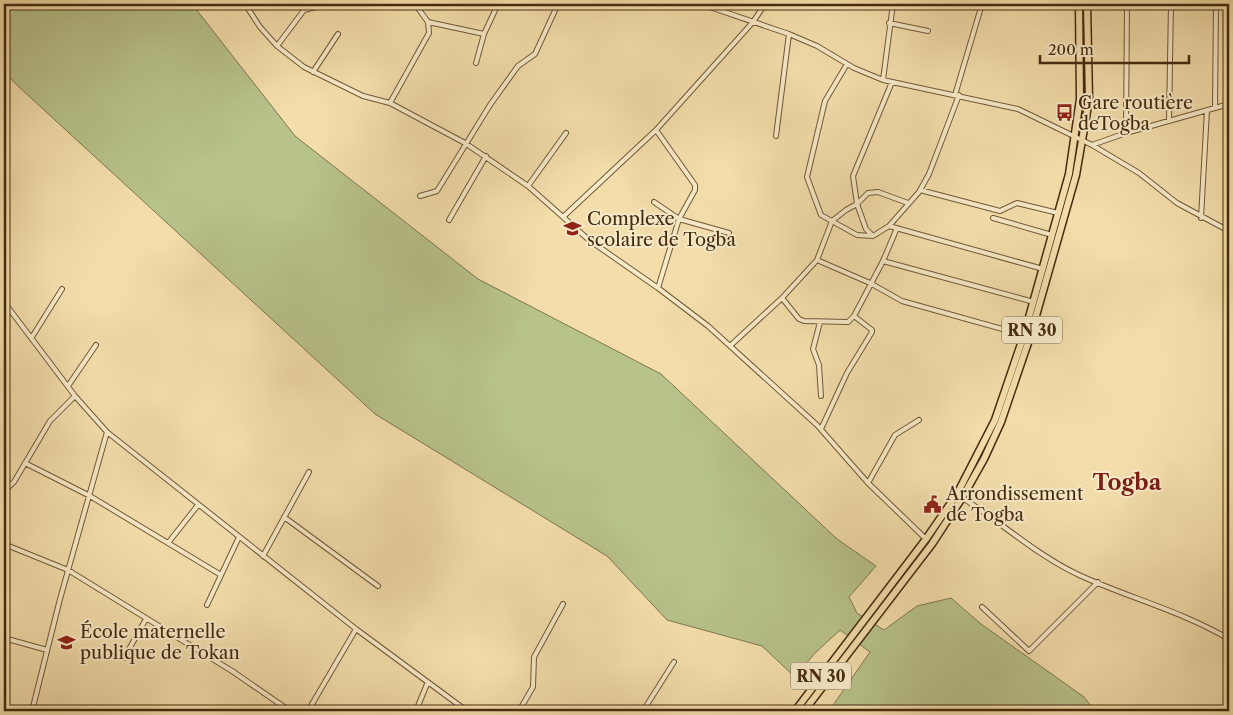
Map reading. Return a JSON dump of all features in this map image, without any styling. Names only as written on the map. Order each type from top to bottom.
[{"type":"main road","name":"RN 30","points":[[795,711],[932,544],[984,459],[1016,384],[1065,216],[1079,140],[1079,4]]},
{"type":"main road","name":"RN 30","points":[[870,618],[926,539],[960,496],[995,420],[1034,302],[1089,100],[1087,4]]},
{"type":"main road","name":"RN 30","points":[[804,711],[851,642]]},
{"type":"street","points":[[245,4],[260,27],[277,46],[313,72],[363,96],[390,104],[486,156],[528,186],[589,240],[658,288],[731,345],[821,429],[868,483],[926,539]]},
{"type":"street","points":[[277,46],[304,10],[328,4]]},
{"type":"street","points":[[390,104],[429,34],[428,22],[415,4]]},
{"type":"street","points":[[476,63],[484,34],[498,4]]},
{"type":"street","points":[[420,196],[437,191],[465,143],[518,66],[535,54],[558,4]]},
{"type":"street","points":[[701,4],[789,34],[817,46],[847,64],[883,80],[1018,110],[1092,145],[1125,164],[1177,203],[1201,218],[1229,231]]},
{"type":"street","points":[[563,216],[656,130],[753,22],[765,4]]},
{"type":"street","points":[[883,80],[893,4]]},
{"type":"street","points":[[847,64],[825,101],[807,177],[820,213],[857,235],[873,236],[889,226],[920,190],[929,174],[957,95],[982,4]]},
{"type":"street","points":[[1126,133],[1127,4]]},
{"type":"street","points":[[1169,120],[1172,4]]},
{"type":"street","points":[[1215,108],[1216,4]]},
{"type":"street","points":[[428,22],[484,34]]},
{"type":"street","points":[[889,23],[928,31]]},
{"type":"street","points":[[313,72],[338,34]]},
{"type":"street","points":[[776,136],[789,34]]},
{"type":"street","points":[[873,236],[866,229],[857,204],[854,169],[892,82]]},
{"type":"street","points":[[1092,145],[1169,120],[1229,104]]},
{"type":"street","points":[[1201,218],[1207,110]]},
{"type":"street","points":[[656,130],[694,181],[695,190],[678,219],[658,288]]},
{"type":"street","points":[[528,186],[566,133]]},
{"type":"street","points":[[449,220],[486,156]]},
{"type":"street","points":[[920,190],[1000,211],[1017,203],[1058,213]]},
{"type":"street","points":[[731,345],[782,298],[817,260],[832,221],[857,204],[868,193],[878,192],[908,202]]},
{"type":"street","points":[[654,202],[678,219],[728,232]]},
{"type":"street","points":[[993,218],[1052,235]]},
{"type":"street","points":[[889,226],[1043,269]]},
{"type":"street","points":[[782,298],[799,319],[820,322],[848,322],[854,316],[883,261],[897,228]]},
{"type":"street","points":[[817,260],[870,283],[902,301],[1024,335]]},
{"type":"street","points":[[883,261],[1034,302]]},
{"type":"street","points":[[32,337],[62,289]]},
{"type":"street","points":[[4,302],[75,396],[107,432],[356,629],[427,684],[467,711]]},
{"type":"street","points":[[821,429],[847,373],[872,332],[854,316]]},
{"type":"street","points":[[820,322],[813,349],[819,365],[821,396]]},
{"type":"street","points":[[68,386],[96,345]]},
{"type":"street","points":[[4,491],[14,482],[50,421],[75,396]]},
{"type":"street","points":[[868,483],[895,435],[919,420]]},
{"type":"street","points":[[40,711],[31,710],[107,432]]},
{"type":"street","points":[[25,463],[90,496],[221,575]]},
{"type":"street","points":[[262,556],[309,472]]},
{"type":"street","points":[[960,496],[997,520],[1045,557],[1098,582],[1186,616],[1229,639]]},
{"type":"street","points":[[168,543],[198,505]]},
{"type":"street","points":[[284,517],[378,586]]},
{"type":"street","points":[[206,605],[239,537]]},
{"type":"street","points":[[4,544],[68,570],[232,671],[290,711]]},
{"type":"street","points":[[982,606],[1029,651],[1098,582]]},
{"type":"street","points":[[519,711],[533,687],[534,656],[563,604]]},
{"type":"street","points":[[124,658],[146,619]]},
{"type":"street","points":[[308,711],[356,629]]},
{"type":"street","points":[[1224,636],[1229,630]]},
{"type":"street","points":[[4,638],[47,650]]},
{"type":"street","points":[[643,711],[674,662]]},
{"type":"street","points":[[416,711],[427,684]]},
{"type":"green space","points":[[4,4],[192,4],[295,136],[478,279],[661,374],[837,539],[876,566],[849,597],[857,613],[884,630],[917,606],[951,598],[981,624],[1084,697],[1095,711],[829,711],[870,652],[840,630],[815,653],[795,677],[762,646],[667,620],[607,556],[375,414],[19,87],[4,72]]},
{"type":"place","name":"Gare routière deTogba","points":[[1064,113]]},
{"type":"place","name":"Complexe scolaire de Togba","points":[[573,229]]},
{"type":"place","name":"Arrondissement de Togba","points":[[932,504]]},
{"type":"place","name":"École maternelle publique de Tokan","points":[[66,642]]},
{"type":"district","name":"Togba","points":[[1127,482]]}]
